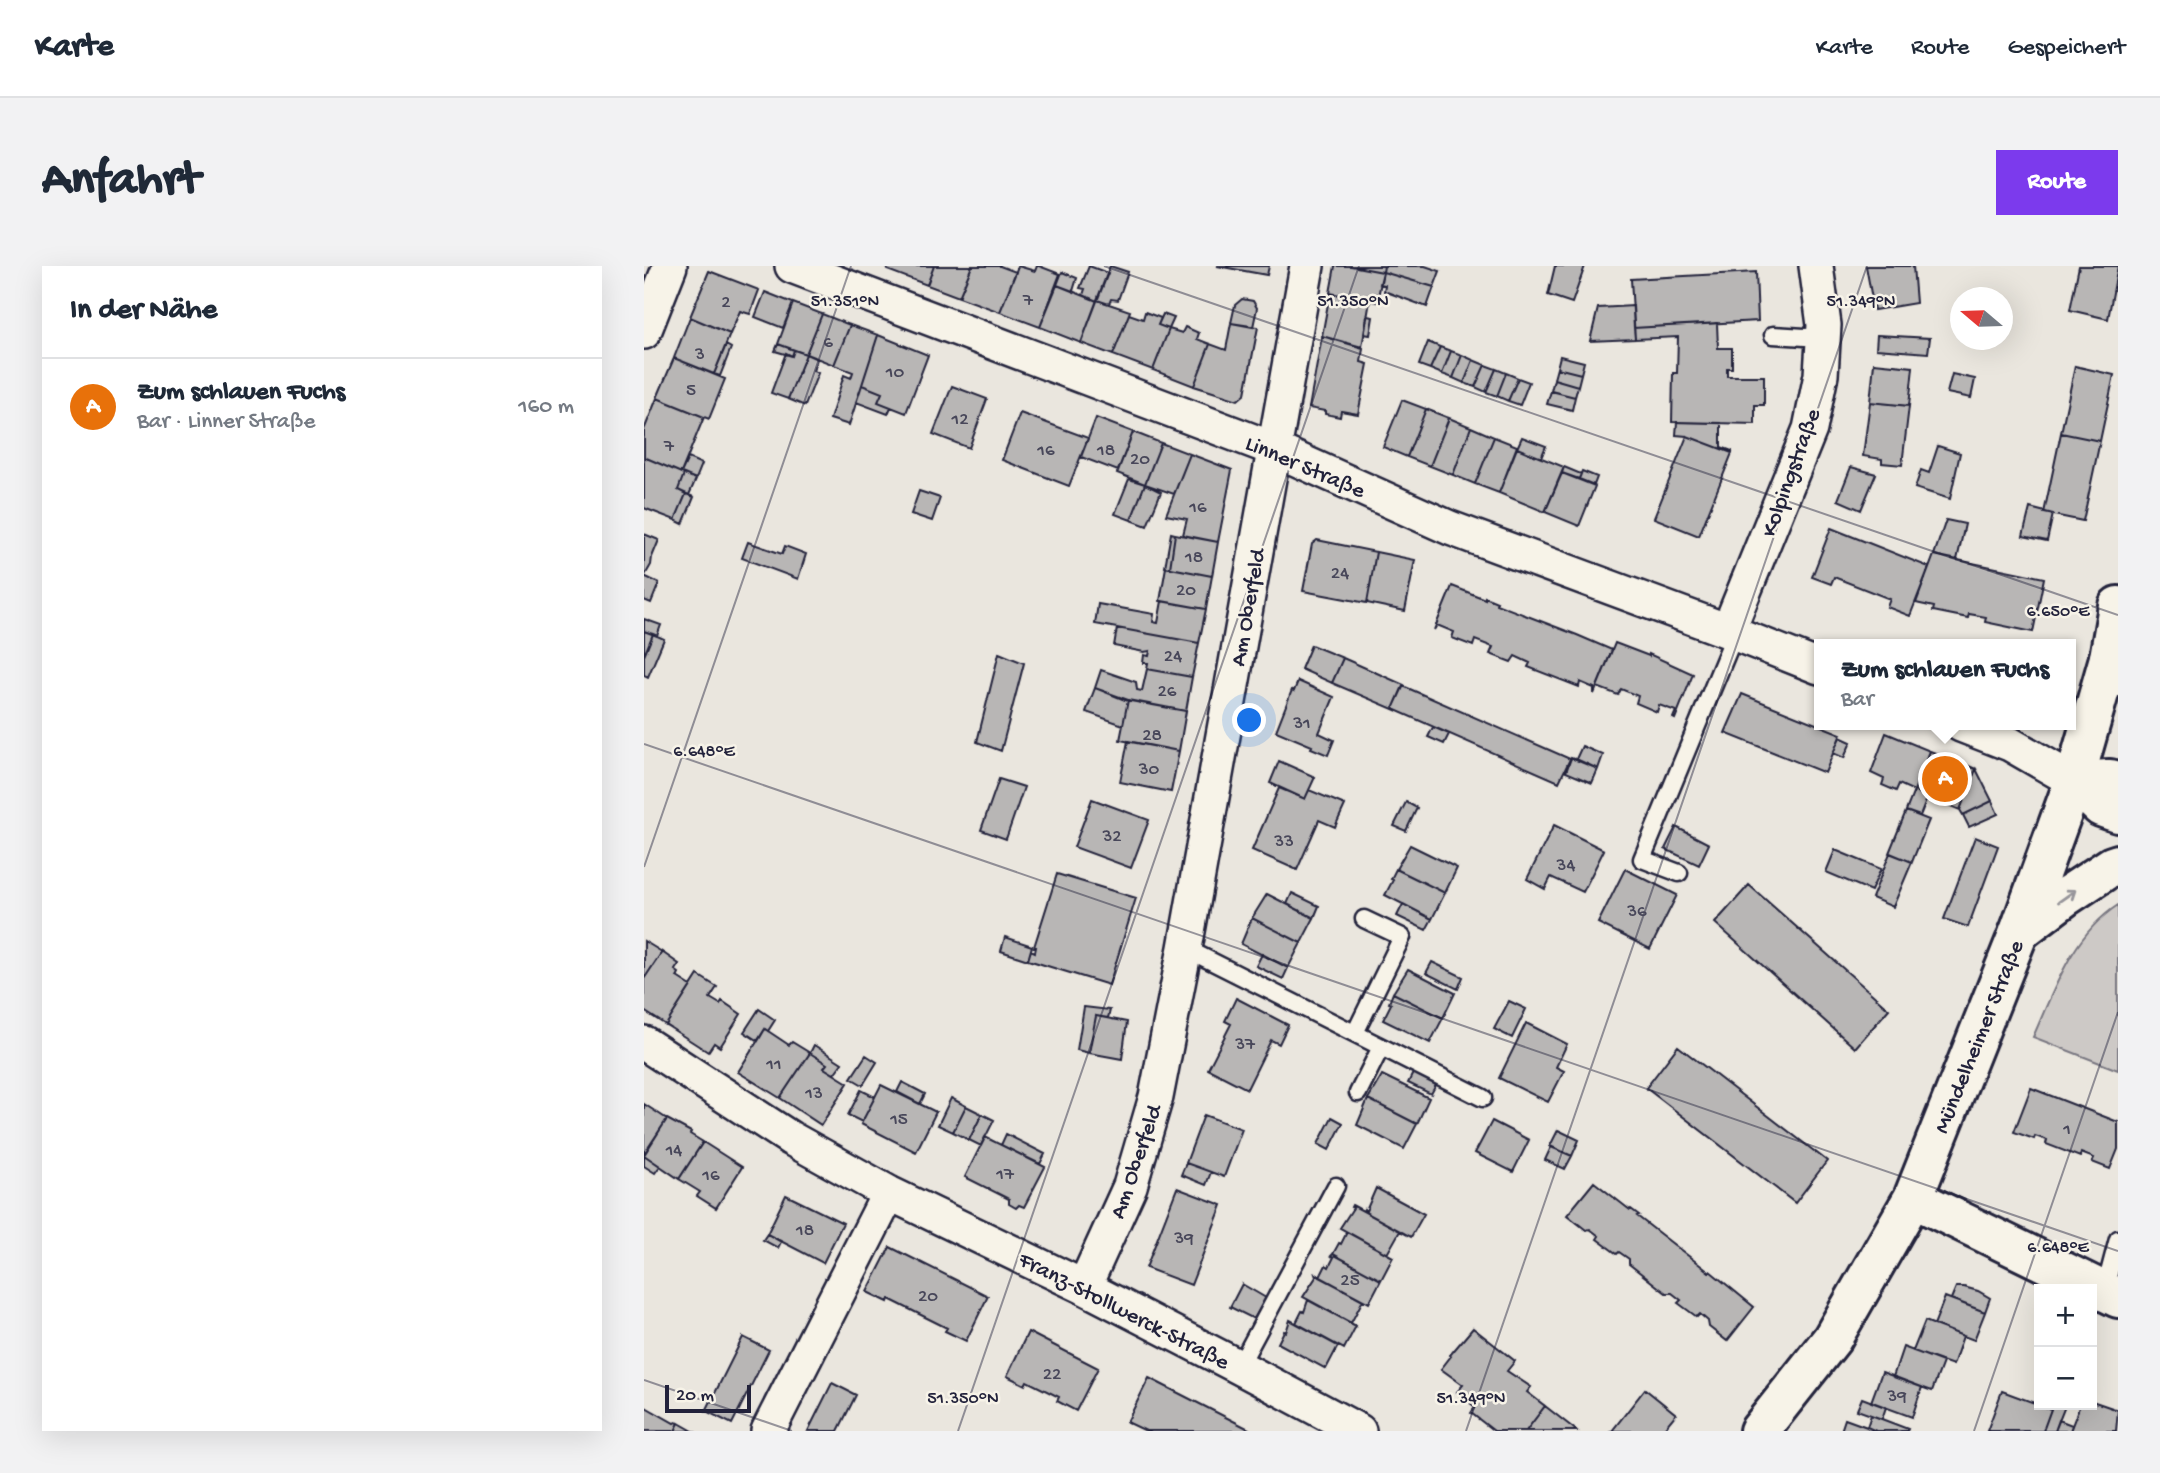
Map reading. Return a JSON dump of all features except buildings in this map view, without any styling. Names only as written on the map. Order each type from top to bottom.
[{"type":"street","points":[[644,332],[670,266]]},
{"type":"street","name":"Linner Straße","points":[[792,266],[1274,449],[1450,528],[1814,665]]},
{"type":"street","name":"Am Oberfeld","points":[[1084,1287],[1130,1186],[1157,1097],[1307,266]]},
{"type":"street","name":"Kolpingstraße","points":[[1731,632],[1810,429],[1821,375],[1824,326],[1816,266]]},
{"type":"street","name":"Mündelheimer Straße","points":[[1759,1431],[1832,1339],[1913,1198],[2019,932],[2114,668],[2118,606]]},
{"type":"street","points":[[1974,730],[2010,744],[2074,781],[2101,807],[2118,813]]},
{"type":"street","points":[[2074,781],[2110,779],[2118,782]]},
{"type":"street","points":[[2019,932],[2065,897],[2118,864]]},
{"type":"street","name":"Franz-Stollwerck-Straße","points":[[644,1043],[790,1138],[889,1194],[1084,1287],[1359,1431]]},
{"type":"street","points":[[768,1431],[889,1194]]},
{"type":"street","points":[[1913,1198],[2111,1295]]},
{"type":"lane","points":[[1773,335],[1823,336]]},
{"type":"lane","points":[[1679,873],[1642,859],[1731,632]]},
{"type":"lane","points":[[1355,1034],[1402,937],[1364,919]]},
{"type":"lane","points":[[1185,948],[1483,1098]]},
{"type":"lane","points":[[1358,1093],[1381,1046]]},
{"type":"lane","points":[[1240,1367],[1336,1186]]},
{"type":"lane","points":[[2111,1295],[2118,1239]]},
{"type":"shaded area","points":[[2118,905],[2118,1070],[2033,1037],[2057,982],[2076,948],[2102,917]]},
{"type":"place","name":"Zum schlauen Fuchs","points":[[1945,779]]}]
